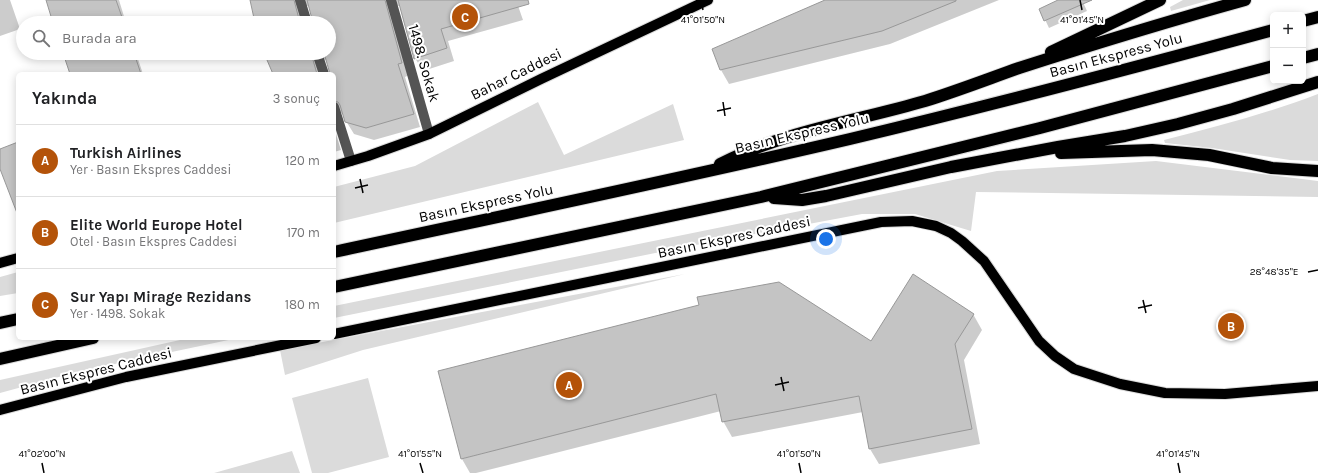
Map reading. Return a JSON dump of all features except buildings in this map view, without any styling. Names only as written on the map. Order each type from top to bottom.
[{"type":"highway","points":[[1020,68],[1160,0]]},
{"type":"highway","points":[[703,173],[744,152],[780,140],[925,101],[1020,68],[1166,22],[1245,0]]},
{"type":"highway","points":[[1306,21],[1318,17]]},
{"type":"highway","name":"Basın Ekspress Yolu","points":[[336,252],[703,173],[910,124],[1175,57],[1270,31]]},
{"type":"highway","points":[[1306,57],[1318,54]]},
{"type":"highway","points":[[336,287],[761,197],[1040,128],[1270,67]]},
{"type":"highway","points":[[761,197],[802,200],[826,196],[951,168],[1118,137],[1178,124],[1233,109],[1318,82]]},
{"type":"highway","points":[[1016,155],[1152,150],[1209,156],[1272,168],[1318,171]]},
{"type":"highway","points":[[0,323],[16,320]]},
{"type":"highway","points":[[0,359],[84,340]]},
{"type":"main road","name":"Bahar Caddesi","points":[[336,165],[429,134],[708,0]]},
{"type":"main road","name":"Basın Ekspres Caddesi","points":[[336,334],[881,222],[912,221],[936,226],[951,233],[984,261],[1039,341],[1055,356],[1074,369],[1120,384],[1165,393],[1225,394],[1318,386]]},
{"type":"main road","points":[[0,263],[16,259]]},
{"type":"main road","name":"Basın Ekspres Caddesi","points":[[0,410],[126,377],[306,340]]},
{"type":"street","points":[[300,0],[305,16]]},
{"type":"street","name":"1498. Sokak","points":[[391,0],[429,134]]},
{"type":"street","points":[[319,60],[323,72]]},
{"type":"street","points":[[336,113],[351,161]]},
{"type":"shaded area","points":[[1183,0],[1210,0],[1171,11],[1170,7]]},
{"type":"shaded area","points":[[1318,94],[1318,161],[1290,160],[1212,148],[1165,143],[1164,140],[1242,119]]},
{"type":"shaded area","points":[[538,102],[564,155],[673,104],[684,140],[336,223],[336,186],[415,166]]},
{"type":"shaded area","points":[[1156,161],[1318,181],[1318,197],[976,192],[971,231],[915,214],[862,214],[680,248],[336,318],[336,306],[997,171]]},
{"type":"shaded area","points":[[16,273],[16,293],[0,296],[0,277]]},
{"type":"shaded area","points":[[685,274],[363,350],[285,375],[280,350]]},
{"type":"shaded area","points":[[180,340],[229,340],[77,372],[0,393],[0,380]]},
{"type":"shaded area","points":[[368,378],[389,457],[328,473],[312,473],[292,398]]},
{"type":"shaded area","points":[[292,451],[300,473],[214,473]]},
{"type":"place","name":"Sur Yapı Mirage Rezidans","points":[[465,17]]},
{"type":"place","name":"Elite World Europe Hotel","points":[[1231,326]]},
{"type":"place","name":"Turkish Airlines","points":[[569,385]]}]
